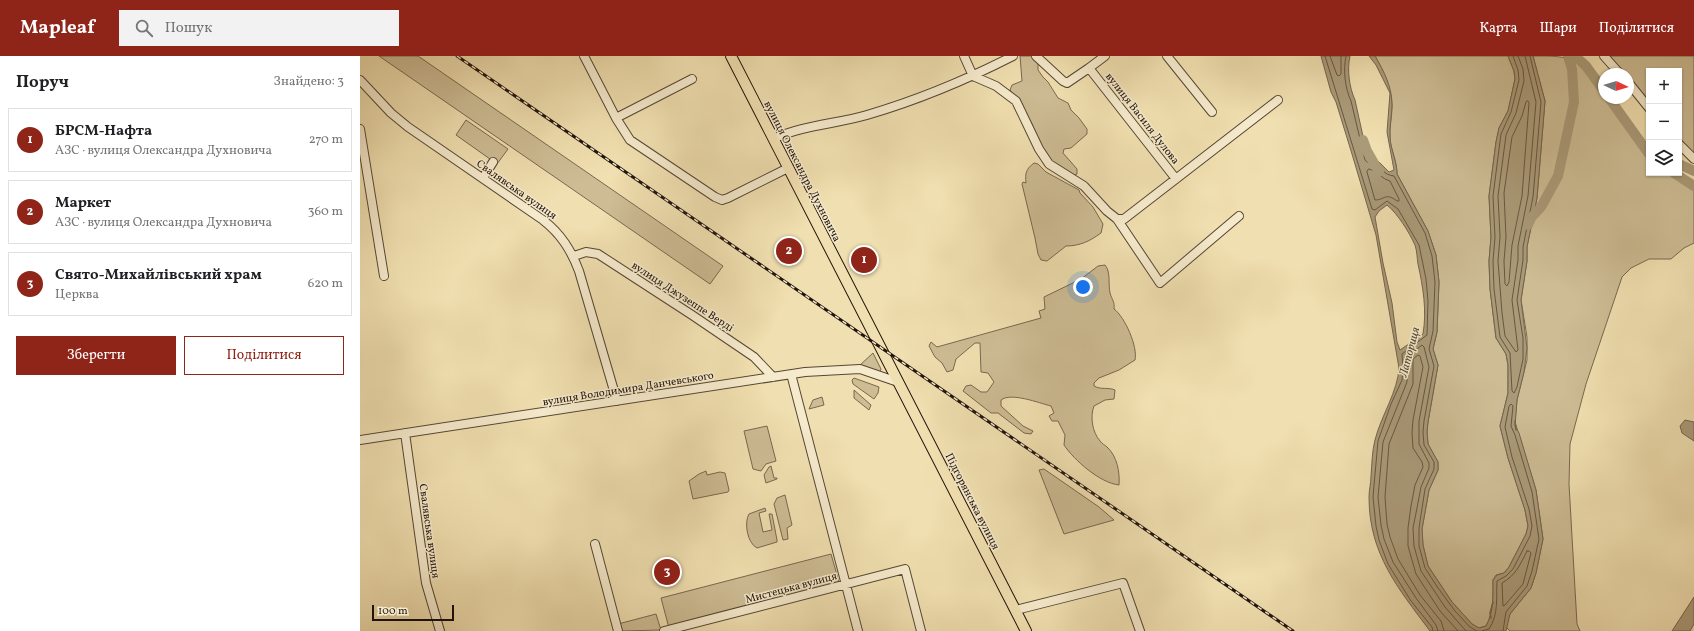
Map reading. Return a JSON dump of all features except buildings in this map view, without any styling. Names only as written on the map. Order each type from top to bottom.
[{"type":"main road","name":"вулиця Олександра Духновича","points":[[731,56],[898,382]]},
{"type":"main road","name":"Підгорянська вулиця","points":[[898,382],[1026,631]]},
{"type":"street","points":[[584,56],[624,132],[636,144],[715,197],[722,200],[728,198],[788,168]]},
{"type":"street","points":[[964,56],[973,76],[986,80],[1016,101],[1039,149],[1049,164],[1084,186],[1107,211],[1117,219],[1160,283],[1239,216]]},
{"type":"street","points":[[773,138],[810,126],[868,115],[973,76],[1013,56]]},
{"type":"street","points":[[1036,56],[1063,81],[1067,82],[1105,56]]},
{"type":"street","points":[[1167,56],[1212,112]]},
{"type":"street","points":[[1604,56],[1615,68]]},
{"type":"street","name":"вулиця Василя Дулова","points":[[1089,68],[1176,179]]},
{"type":"street","points":[[616,118],[692,79]]},
{"type":"street","name":"Свалявська вулиця","points":[[360,82],[399,120],[553,227],[568,245],[574,256],[617,401]]},
{"type":"street","points":[[1634,89],[1646,104]]},
{"type":"street","points":[[1117,219],[1124,219],[1278,100]]},
{"type":"street","points":[[360,129],[384,276]]},
{"type":"street","points":[[1682,147],[1694,159]]},
{"type":"street","points":[[483,178],[493,162]]},
{"type":"street","name":"вулиця Джузеппе Верді","points":[[574,256],[586,252],[598,254],[754,357],[773,377]]},
{"type":"street","name":"вулиця Володимира Данчевського","points":[[360,440],[791,374],[827,370],[860,369],[898,382]]},
{"type":"street","points":[[791,374],[858,631]]},
{"type":"street","name":"Свалявська вулиця","points":[[405,433],[426,583],[440,631]]},
{"type":"street","points":[[595,544],[618,631]]},
{"type":"street","name":"Мистецька вулиця","points":[[664,631],[684,628],[905,569],[921,631]]},
{"type":"street","points":[[1016,610],[1123,583],[1140,631]]},
{"type":"shaded area","points":[[379,56],[418,56],[723,266],[710,284]]},
{"type":"shaded area","points":[[1020,56],[1034,56],[1038,62],[1038,70],[1058,98],[1068,103],[1071,110],[1087,129],[1087,134],[1071,148],[1064,149],[1063,153],[1077,169],[1077,174],[1072,176],[1050,160],[1042,148],[1027,115],[1010,90],[1012,85],[1022,81]]},
{"type":"shaded area","points":[[1375,56],[1508,56],[1514,71],[1515,79],[1508,111],[1499,128],[1496,142],[1489,196],[1491,237],[1489,261],[1490,289],[1496,338],[1506,354],[1508,365],[1508,393],[1500,426],[1508,458],[1525,510],[1528,526],[1526,534],[1509,567],[1504,573],[1496,575],[1493,580],[1492,603],[1489,621],[1486,626],[1479,628],[1472,624],[1452,602],[1428,566],[1423,545],[1422,529],[1429,490],[1438,470],[1438,462],[1428,444],[1427,432],[1438,365],[1433,349],[1437,332],[1439,282],[1436,255],[1428,231],[1397,174],[1390,140],[1392,99],[1386,80]]},
{"type":"shaded area","points":[[1533,56],[1562,57],[1575,62],[1588,71],[1598,83],[1598,104],[1613,104],[1646,150],[1646,176],[1679,176],[1694,186],[1694,243],[1684,248],[1671,259],[1649,259],[1631,268],[1622,277],[1586,384],[1570,444],[1569,484],[1577,624],[1580,631],[1510,631],[1506,627],[1510,614],[1531,588],[1536,573],[1543,539],[1536,490],[1515,422],[1517,400],[1527,360],[1527,337],[1521,300],[1527,261],[1527,247],[1537,198],[1545,101]]},
{"type":"shaded area","points":[[1609,56],[1694,56],[1694,153],[1682,142],[1682,68],[1646,68],[1646,98],[1634,83],[1634,68],[1620,68]]},
{"type":"shaded area","points":[[466,120],[508,149],[497,164],[456,135]]},
{"type":"shaded area","points":[[1034,163],[1038,164],[1046,172],[1079,190],[1093,207],[1103,224],[1101,233],[1097,236],[1080,244],[1066,246],[1047,261],[1041,260],[1038,254],[1022,184],[1023,182],[1026,183],[1026,176],[1029,167]]},
{"type":"shaded area","points":[[1105,265],[1109,275],[1110,293],[1114,303],[1114,309],[1126,325],[1135,348],[1135,360],[1119,370],[1099,378],[1094,383],[1094,386],[1097,387],[1115,390],[1114,399],[1105,400],[1094,406],[1092,419],[1097,437],[1113,455],[1119,475],[1119,485],[1104,480],[1088,470],[1068,451],[1064,445],[1065,435],[1058,421],[1052,421],[1049,416],[1054,413],[1051,406],[1011,397],[1001,400],[1001,406],[1023,426],[1033,431],[1031,434],[1024,433],[998,413],[991,413],[963,391],[966,386],[971,385],[981,392],[987,392],[994,382],[988,373],[981,372],[980,343],[975,343],[956,359],[953,370],[947,372],[942,363],[935,357],[929,346],[931,342],[937,347],[1041,318],[1039,311],[1045,309],[1044,297],[1081,279],[1098,266]]},
{"type":"shaded area","points":[[873,353],[881,369],[880,372],[859,366]]},
{"type":"shaded area","points":[[854,378],[879,387],[878,393],[874,399],[853,384],[852,380]]},
{"type":"shaded area","points":[[854,390],[871,405],[869,410],[854,398]]},
{"type":"shaded area","points":[[822,397],[824,405],[809,409],[813,400]]},
{"type":"shaded area","points":[[767,426],[776,461],[766,464],[761,471],[753,469],[744,431]]},
{"type":"shaded area","points":[[771,466],[774,478],[777,479],[766,483],[764,475]]},
{"type":"shaded area","points":[[1044,469],[1099,507],[1114,520],[1064,534],[1039,470]]},
{"type":"shaded area","points":[[706,471],[707,475],[720,472],[725,473],[729,490],[728,492],[693,499],[689,481]]},
{"type":"shaded area","points":[[785,495],[792,525],[787,528],[788,539],[783,540],[774,504],[777,498]]},
{"type":"shaded area","points":[[765,508],[766,511],[759,513],[763,532],[772,530],[769,514],[772,514],[777,542],[757,548],[751,542],[747,532],[747,518],[749,514]]},
{"type":"shaded area","points":[[831,554],[839,582],[669,628],[661,598]]},
{"type":"shaded area","points":[[656,614],[661,630],[620,631],[618,624]]},
{"type":"water","points":[[1321,56],[1350,56],[1350,84],[1368,159],[1379,162],[1389,172],[1394,170],[1387,132],[1390,93],[1376,65],[1369,56],[1375,56],[1384,73],[1391,92],[1392,105],[1390,138],[1397,174],[1428,231],[1436,255],[1439,282],[1437,332],[1433,349],[1438,365],[1427,432],[1428,444],[1438,462],[1438,470],[1429,490],[1422,529],[1423,545],[1428,566],[1452,602],[1472,624],[1479,628],[1486,626],[1489,621],[1492,603],[1493,580],[1497,575],[1504,573],[1509,567],[1526,534],[1528,526],[1525,510],[1508,458],[1500,426],[1508,393],[1508,365],[1506,354],[1496,338],[1490,289],[1489,261],[1491,237],[1489,196],[1499,128],[1508,111],[1515,79],[1514,71],[1508,56],[1533,56],[1545,101],[1537,198],[1527,247],[1527,261],[1521,300],[1527,348],[1524,372],[1517,400],[1515,426],[1519,433],[1536,490],[1543,539],[1536,573],[1531,588],[1510,614],[1506,631],[1430,631],[1397,585],[1380,553],[1374,536],[1370,517],[1369,497],[1373,449],[1378,431],[1396,386],[1399,368],[1376,235],[1336,102],[1331,92]],"holes":[[[1387,205],[1403,224],[1415,245],[1423,290],[1423,334],[1400,350],[1397,342],[1392,303],[1375,217],[1379,211]]]},
{"type":"water","points":[[1685,420],[1694,422],[1694,441],[1682,433],[1680,426]]},
{"type":"water","points":[[1694,597],[1694,624],[1690,631],[1672,631]]},
{"type":"waterway","points":[[1528,225],[1531,218],[1541,207],[1558,176],[1574,102],[1572,69],[1568,56]]},
{"type":"waterway","points":[[1575,56],[1586,66],[1598,83]]},
{"type":"waterway","points":[[1613,104],[1646,150]]},
{"type":"waterway","name":"Латориця","points":[[1363,140],[1367,151],[1379,172]]},
{"type":"waterway","points":[[1682,165],[1694,171]]},
{"type":"waterway","points":[[1679,176],[1694,186]]},
{"type":"waterway","name":"Латориця","points":[[1515,421],[1516,430]]},
{"type":"waterway","name":"Латориця","points":[[1491,618],[1490,613],[1493,602]]},
{"type":"railway","points":[[457,56],[1293,631]]},
{"type":"place","name":"Маркет","points":[[789,251]]},
{"type":"place","name":"БРСМ-Нафта","points":[[864,260]]},
{"type":"place","name":"Свято-Михайлівський храм","points":[[667,572]]}]
